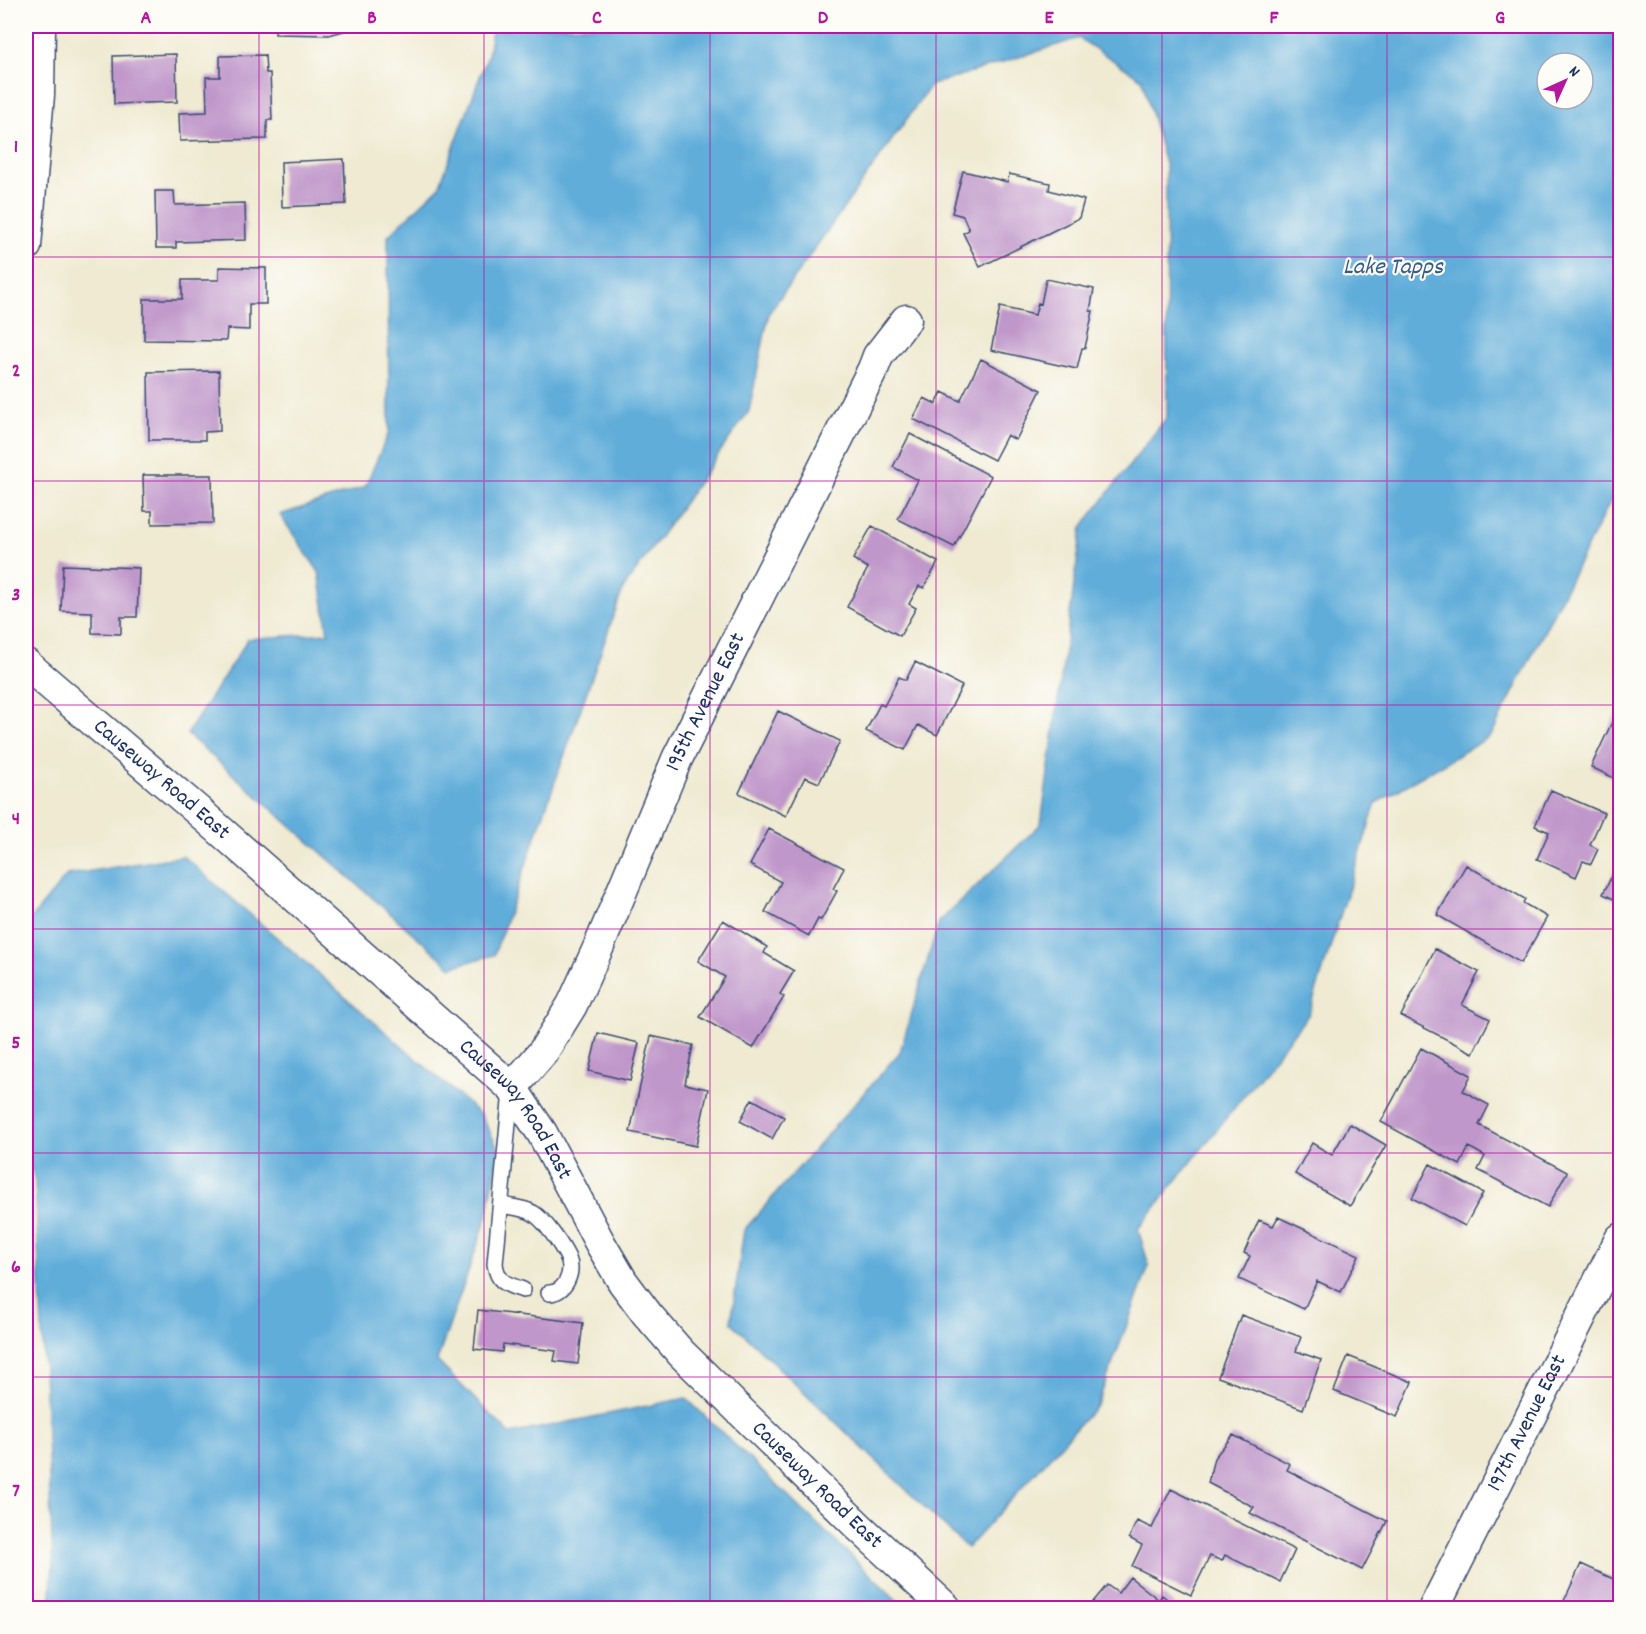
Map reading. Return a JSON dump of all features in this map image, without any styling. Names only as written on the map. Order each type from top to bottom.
[{"type":"street","points":[[26,246],[39,95],[40,26]]},
{"type":"street","name":"195th Avenue East","points":[[512,1088],[543,1052],[572,1005],[677,759],[878,356],[906,320]]},
{"type":"street","name":"Causeway Road East","points":[[26,664],[197,810],[512,1088],[542,1132],[623,1282],[647,1314],[681,1353],[858,1527],[946,1608]]},
{"type":"street","name":"197th Avenue East","points":[[1434,1608],[1620,1239]]},
{"type":"lane","points":[[512,1088],[495,1264],[497,1275],[505,1284],[523,1290]]},
{"type":"lane","points":[[501,1205],[532,1212],[546,1224],[569,1259],[570,1269],[564,1286],[556,1293],[549,1293]]},
{"type":"water","name":"Lake Tapps","points":[[493,26],[1620,26],[1620,482],[1491,736],[1376,803],[1309,1014],[1138,1229],[1149,1266],[1097,1405],[967,1548],[731,1322],[744,1230],[900,1052],[939,922],[1041,824],[1082,527],[1167,417],[1166,168],[1142,79],[1079,38],[931,85],[769,313],[749,411],[623,589],[494,955],[451,967],[187,734],[248,639],[328,633],[319,572],[280,515],[365,487],[389,432],[388,236],[439,187],[488,55]]},
{"type":"water","points":[[183,856],[481,1115],[499,1150],[487,1217],[437,1361],[510,1434],[686,1398],[905,1608],[50,1608],[53,1563],[35,1181],[26,1149],[26,925],[67,875]]},
{"type":"building","points":[[275,26],[362,26],[329,35],[275,34]]},
{"type":"building","points":[[176,54],[177,102],[114,104],[113,56]]},
{"type":"building","points":[[265,55],[266,73],[270,73],[272,120],[267,120],[267,139],[180,141],[179,113],[207,112],[206,77],[220,77],[220,56]]},
{"type":"building","points":[[344,159],[346,204],[282,207],[281,162]]},
{"type":"building","points":[[963,171],[1008,182],[1009,174],[1050,183],[1049,190],[1084,200],[1079,218],[980,267],[963,233],[969,230],[963,216],[952,213]]},
{"type":"building","points":[[155,191],[174,191],[175,205],[245,203],[246,240],[176,242],[176,248],[156,248]]},
{"type":"building","points":[[219,267],[266,268],[266,304],[249,304],[249,330],[227,329],[226,341],[144,340],[144,299],[182,299],[182,280],[219,280]]},
{"type":"building","points":[[1046,279],[1094,289],[1090,311],[1093,311],[1085,348],[1082,348],[1077,369],[991,350],[1000,307],[1035,315],[1038,303],[1041,304]]},
{"type":"building","points":[[981,359],[1041,390],[1016,440],[1007,435],[994,460],[913,419],[924,398],[936,404],[942,392],[960,401]]},
{"type":"building","points":[[219,371],[220,431],[205,432],[205,440],[149,440],[148,372]]},
{"type":"building","points":[[910,434],[991,476],[954,547],[898,519],[918,480],[893,467]]},
{"type":"building","points":[[143,475],[212,475],[213,523],[152,524],[152,511],[144,511]]},
{"type":"building","points":[[872,526],[938,562],[924,588],[919,586],[909,604],[916,608],[900,636],[847,607],[868,568],[853,559]]},
{"type":"building","points":[[63,565],[139,568],[137,617],[121,617],[121,634],[92,633],[92,612],[61,611]]},
{"type":"building","points":[[915,662],[962,686],[937,735],[918,725],[905,750],[866,731],[880,704],[884,706],[899,677],[906,680]]},
{"type":"building","points":[[1620,705],[1620,781],[1591,767]]},
{"type":"building","points":[[778,711],[840,741],[819,783],[805,777],[786,816],[739,793]]},
{"type":"building","points":[[1551,790],[1604,813],[1590,845],[1598,849],[1591,864],[1583,861],[1576,877],[1537,859],[1549,832],[1535,826]]},
{"type":"building","points":[[769,829],[844,868],[833,889],[837,891],[809,936],[765,912],[781,882],[750,865]]},
{"type":"building","points":[[1620,859],[1620,902],[1603,894]]},
{"type":"building","points":[[1466,865],[1525,899],[1523,903],[1547,917],[1521,963],[1437,915]]},
{"type":"building","points":[[723,920],[767,947],[764,953],[794,971],[780,994],[784,997],[753,1048],[700,1017],[725,977],[698,961]]},
{"type":"building","points":[[1435,949],[1479,972],[1462,1005],[1490,1019],[1473,1053],[1401,1016]]},
{"type":"building","points":[[598,1033],[639,1043],[630,1081],[589,1071]]},
{"type":"building","points":[[651,1036],[693,1045],[685,1084],[708,1089],[696,1146],[630,1132]]},
{"type":"building","points":[[1421,1048],[1471,1075],[1463,1091],[1489,1105],[1479,1125],[1567,1172],[1548,1207],[1478,1170],[1485,1156],[1469,1147],[1460,1165],[1381,1122]]},
{"type":"building","points":[[752,1099],[784,1117],[772,1139],[740,1121]]},
{"type":"building","points":[[1350,1124],[1386,1145],[1350,1206],[1295,1174],[1312,1143],[1332,1155]]},
{"type":"building","points":[[1430,1164],[1483,1193],[1465,1226],[1412,1198]]},
{"type":"building","points":[[1278,1217],[1359,1255],[1341,1292],[1317,1281],[1304,1309],[1239,1279],[1250,1256],[1244,1253],[1259,1220],[1273,1226]]},
{"type":"building","points":[[478,1310],[583,1323],[578,1364],[554,1361],[556,1351],[503,1344],[502,1352],[474,1349]]},
{"type":"building","points":[[1241,1315],[1301,1337],[1296,1351],[1321,1360],[1303,1409],[1218,1377]]},
{"type":"building","points":[[1348,1356],[1412,1382],[1397,1417],[1334,1391]]},
{"type":"building","points":[[1233,1435],[1290,1464],[1287,1470],[1387,1521],[1362,1570],[1250,1513],[1254,1507],[1208,1483],[1214,1458]]},
{"type":"building","points":[[1171,1489],[1295,1550],[1280,1582],[1225,1555],[1222,1561],[1210,1556],[1191,1595],[1132,1566],[1142,1545],[1129,1538],[1137,1521],[1152,1528]]},
{"type":"building","points":[[1581,1564],[1620,1582],[1620,1608],[1576,1608],[1563,1603]]},
{"type":"building","points":[[1130,1577],[1159,1600],[1162,1595],[1179,1608],[1088,1608],[1107,1585],[1118,1593]]}]
